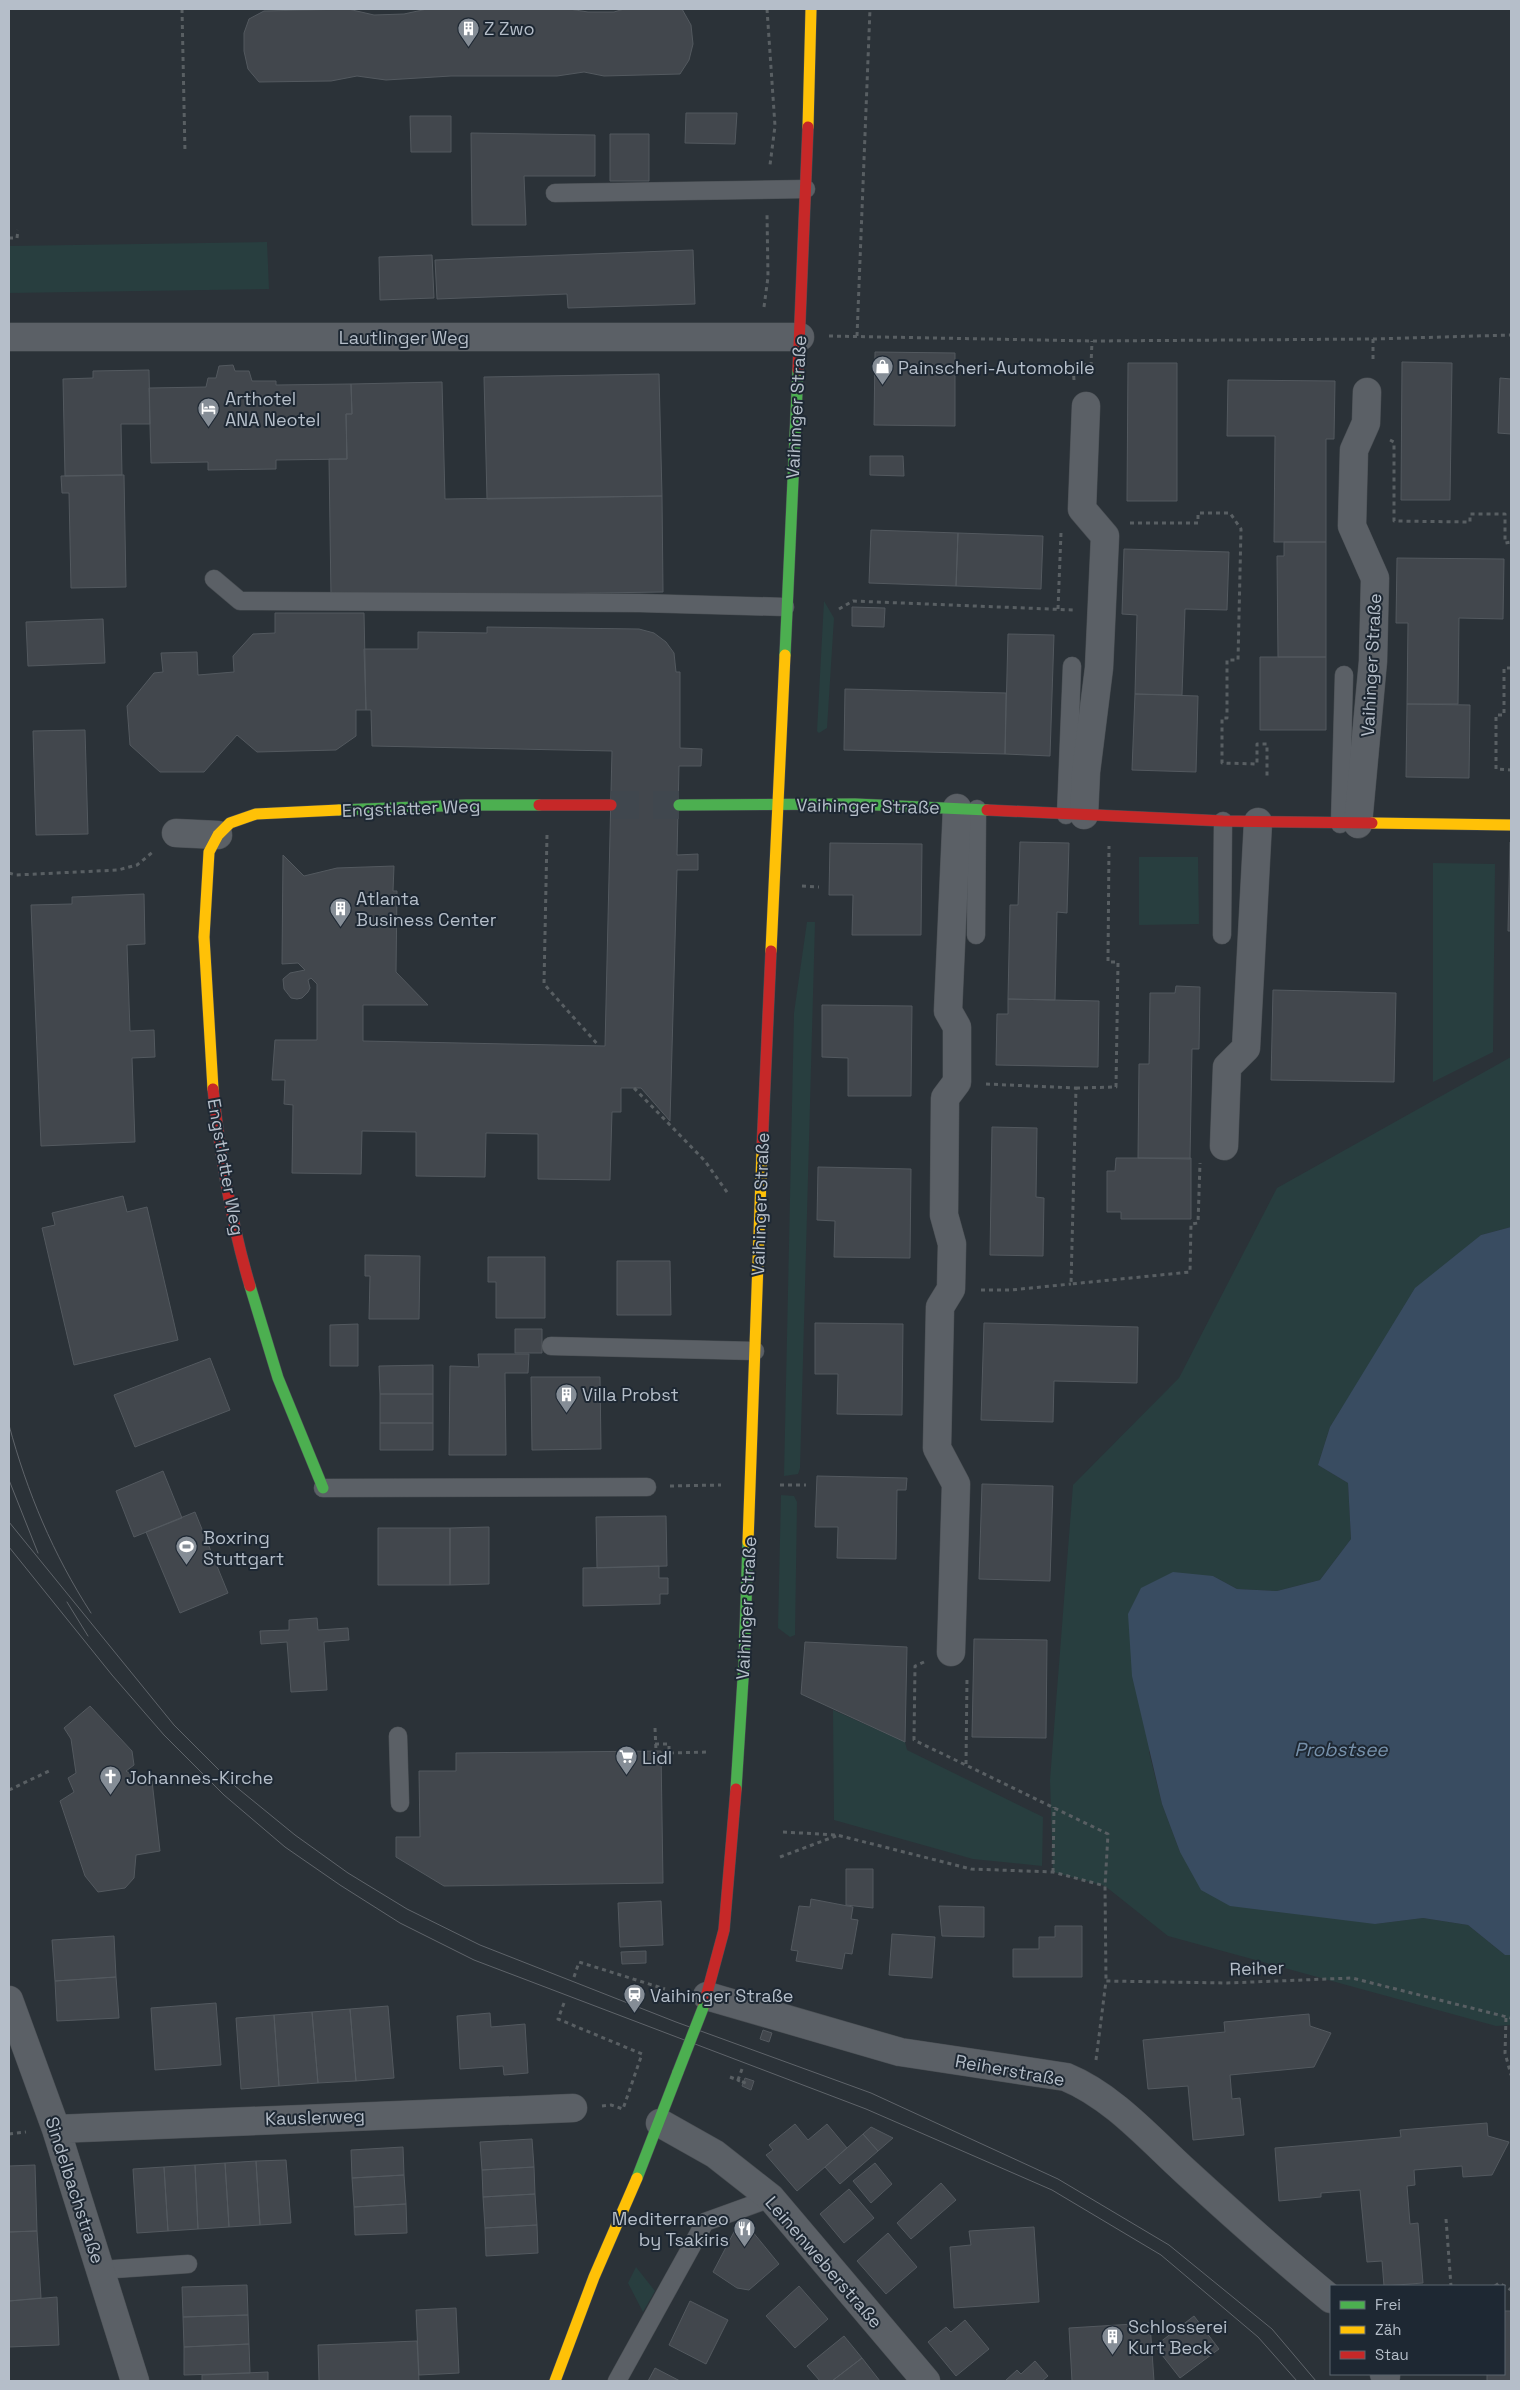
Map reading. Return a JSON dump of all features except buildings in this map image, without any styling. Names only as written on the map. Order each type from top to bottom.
[{"type":"main road","name":"Vaihinger Straße","points":[[555,2381],[594,2278],[660,2123],[705,2002],[724,1930],[738,1752],[751,1485],[758,1234],[779,804],[785,606],[800,337],[811,9]]},
{"type":"main road","name":"Vaihinger Straße","points":[[779,804],[967,809],[1223,821],[1511,825]]},
{"type":"main road","points":[[679,806],[779,804]]},
{"type":"main road","name":"Engstlatter Weg","points":[[323,1488],[278,1378],[240,1251],[218,1135],[209,1043],[204,937],[209,852],[218,835],[230,823],[256,814],[466,805],[610,805]]},
{"type":"street","name":"Lautlinger Weg","points":[[9,337],[800,337]]},
{"type":"street","name":"Vaihinger Straße","points":[[1349,824],[1373,661],[1375,578],[1352,526],[1354,450],[1366,423],[1367,392]]},
{"type":"street","points":[[1086,406],[1082,509],[1105,536],[1099,668],[1086,772],[1086,815]]},
{"type":"street","name":"Vaihinger Straße","points":[[951,1652],[956,1484],[937,1448],[940,1307],[951,1289],[952,1244],[944,1216],[945,1098],[957,1082],[957,1027],[948,1010],[967,809]]},
{"type":"street","points":[[1224,1146],[1227,1067],[1246,1048],[1258,822]]},
{"type":"street","points":[[176,832],[218,835]]},
{"type":"street","name":"Sindelbachstraße","points":[[9,2000],[56,2129],[134,2381]]},
{"type":"street","name":"Reiherstraße","points":[[705,2002],[900,2052],[1066,2077],[1086,2086],[1117,2109],[1271,2250],[1330,2298]]},
{"type":"street","name":"Kauslerweg","points":[[56,2129],[573,2108]]},
{"type":"street","name":"Leinenweberstraße","points":[[660,2123],[707,2149],[771,2198],[926,2381]]},
{"type":"lane","points":[[556,194],[806,189]]},
{"type":"lane","points":[[214,579],[240,601],[630,603],[785,606]]},
{"type":"lane","points":[[1072,666],[1086,815]]},
{"type":"lane","points":[[1344,675],[1349,824]]},
{"type":"lane","points":[[967,809],[976,935]]},
{"type":"lane","points":[[1222,936],[1223,821]]},
{"type":"lane","points":[[551,1346],[755,1351]]},
{"type":"lane","points":[[323,1488],[647,1487]]},
{"type":"lane","points":[[398,1736],[400,1802]]},
{"type":"lane","points":[[617,2381],[704,2222],[771,2198]]},
{"type":"lane","points":[[100,2270],[188,2264]]},
{"type":"path","points":[[182,9],[185,153]]},
{"type":"path","points":[[870,9],[866,160],[857,336],[1092,341],[1373,339],[1511,335]]},
{"type":"path","points":[[9,238],[18,238],[18,230]]},
{"type":"path","points":[[1366,423],[1394,442],[1394,521],[1470,522],[1470,514],[1505,514],[1505,542],[1511,542]]},
{"type":"path","points":[[1105,536],[1120,523],[1198,523],[1198,514],[1230,514],[1241,528],[1238,660],[1227,660],[1227,718],[1222,718],[1222,763],[1257,764],[1257,744],[1267,744],[1267,776]]},
{"type":"path","points":[[839,609],[852,601],[1101,612]]},
{"type":"path","points":[[1511,668],[1504,668],[1504,715],[1496,715],[1496,770],[1511,770]]},
{"type":"path","points":[[548,805],[544,984],[598,1046]]},
{"type":"path","points":[[957,1082],[1076,1088],[1116,1087],[1118,962],[1108,962],[1086,815]]},
{"type":"path","points":[[9,872],[16,875],[118,870],[138,865],[176,832]]},
{"type":"path","points":[[634,1088],[705,1161],[758,1234]]},
{"type":"path","points":[[1071,1284],[1076,1088]]},
{"type":"path","points":[[980,1290],[1010,1290],[1190,1272],[1191,1224],[1198,1223],[1201,1152],[1224,1146]]},
{"type":"path","points":[[647,1487],[751,1485]]},
{"type":"path","points":[[966,1764],[967,1676],[951,1652],[915,1666],[914,1740],[1054,1806],[1108,1834],[1105,1886],[1106,1981],[1097,2058],[1086,2086]]},
{"type":"path","points":[[655,1728],[656,1751]]},
{"type":"path","points":[[655,1744],[669,1744],[669,1753],[738,1752]]},
{"type":"path","points":[[9,1790],[49,1771]]},
{"type":"path","points":[[1053,1872],[1054,1806]]},
{"type":"path","points":[[783,1832],[837,1835],[971,1869],[1053,1872],[1105,1886]]},
{"type":"path","points":[[780,1857],[837,1835]]},
{"type":"path","points":[[574,1977],[579,1962],[665,1989]]},
{"type":"path","name":"Reiher","points":[[1106,1981],[1227,1983],[1352,1978],[1511,2018]]},
{"type":"path","points":[[564,2003],[558,2019],[642,2054],[623,2109]]},
{"type":"path","points":[[1506,2018],[1505,2053],[1511,2075]]},
{"type":"path","points":[[730,2077],[748,2084],[738,2080],[742,2069]]},
{"type":"path","points":[[1446,2219],[1451,2285]]},
{"type":"green space","points":[[267,242],[269,289],[9,293],[9,246]]},
{"type":"green space","points":[[824,601],[834,618],[827,728],[819,733],[817,731]]},
{"type":"green space","points":[[1139,857],[1198,857],[1199,924],[1139,925]]},
{"type":"green space","points":[[1433,863],[1495,864],[1493,1052],[1433,1082]]},
{"type":"green space","points":[[807,922],[815,922],[800,1468],[798,1474],[784,1476],[794,1013]]},
{"type":"green space","points":[[1511,1057],[1511,1227],[1481,1235],[1370,1364],[1330,1427],[1318,1465],[1348,1483],[1351,1539],[1320,1580],[1277,1591],[1237,1589],[1213,1576],[1149,1752],[1162,1804],[1180,1852],[1375,1924],[1423,1918],[1468,1925],[1505,1955],[1511,1955],[1511,2025],[1496,2026],[1168,1936],[1105,1886],[1053,1872],[1050,1780],[1073,1485],[1179,1378],[1277,1188]]},
{"type":"green space","points":[[781,1495],[794,1496],[797,1502],[795,1635],[790,1637],[778,1628]]},
{"type":"green space","points":[[833,1710],[905,1742],[907,1750],[1043,1817],[1042,1866],[973,1859],[834,1820]]},
{"type":"green space","points":[[636,2267],[655,2291],[643,2312],[628,2283]]},
{"type":"water","name":"Probstsee","points":[[1511,1227],[1511,1955],[1505,1955],[1468,1925],[1423,1918],[1375,1924],[1230,1906],[1201,1890],[1180,1852],[1162,1804],[1132,1676],[1128,1614],[1141,1588],[1173,1572],[1213,1576],[1237,1589],[1277,1591],[1320,1580],[1351,1539],[1348,1483],[1318,1465],[1330,1427],[1415,1288],[1481,1235]]},
{"type":"tunnel","points":[[611,805],[679,805]]},
{"type":"tram line","points":[[9,1425],[24,1474],[42,1522],[77,1591],[91,1613]]},
{"type":"tram line","points":[[9,1480],[38,1553]]},
{"type":"tram line","points":[[9,1522],[174,1725],[235,1786],[295,1835],[348,1873],[407,1909],[480,1945],[676,2022],[871,2093],[1058,2179],[1169,2245],[1272,2329],[1316,2381]]},
{"type":"tram line","points":[[9,1547],[112,1675],[164,1735],[224,1795],[285,1847],[340,1885],[400,1923],[474,1960],[866,2109],[1052,2190],[1161,2255],[1258,2337],[1297,2381]]},
{"type":"tram line","points":[[67,1602],[88,1636]]},
{"type":"traffic: fast","points":[[785,655],[798,370]]},
{"type":"traffic: fast","points":[[679,805],[855,804],[987,810]]},
{"type":"traffic: fast","points":[[339,810],[466,805],[539,805]]},
{"type":"traffic: fast","points":[[250,1286],[278,1378],[323,1488]]},
{"type":"traffic: fast","points":[[736,1789],[744,1663],[748,1542]]},
{"type":"traffic: fast","points":[[678,2072],[703,2008]]},
{"type":"traffic: fast","points":[[637,2178],[678,2072]]},
{"type":"traffic: slow","points":[[808,127],[811,9]]},
{"type":"traffic: slow","points":[[771,951],[785,655]]},
{"type":"traffic: slow","points":[[213,1089],[204,937],[209,852],[218,835],[230,823],[256,814],[339,810]]},
{"type":"traffic: slow","points":[[1372,823],[1511,825]]},
{"type":"traffic: slow","points":[[748,1542],[762,1150]]},
{"type":"traffic: slow","points":[[555,2381],[594,2277],[637,2178]]},
{"type":"traffic: jam","points":[[798,370],[808,127]]},
{"type":"traffic: jam","points":[[539,805],[611,805]]},
{"type":"traffic: jam","points":[[987,810],[1223,821],[1372,823]]},
{"type":"traffic: jam","points":[[762,1150],[771,951]]},
{"type":"traffic: jam","points":[[213,1089],[227,1188],[237,1238],[250,1286]]},
{"type":"traffic: jam","points":[[703,2008],[724,1930],[736,1789]]},
{"type":"place","name":"Z Zwo","points":[[468,47]]},
{"type":"place","name":"Painscheri-Automobile","points":[[882,386]]},
{"type":"place","name":"Arthotel ANA Neotel","points":[[209,427]]},
{"type":"place","name":"Atlanta Business Center","points":[[340,927]]},
{"type":"place","name":"Villa Probst","points":[[566,1413]]},
{"type":"place","name":"Boxring Stuttgart","points":[[187,1566]]},
{"type":"place","name":"Lidl","points":[[626,1776]]},
{"type":"place","name":"Johannes-Kirche","points":[[110,1796]]},
{"type":"place","name":"Vaihinger Straße","points":[[634,2014]]},
{"type":"place","name":"Mediterraneo by Tsakiris","points":[[745,2247]]},
{"type":"place","name":"Schlosserei Kurt Beck","points":[[1112,2355]]}]
